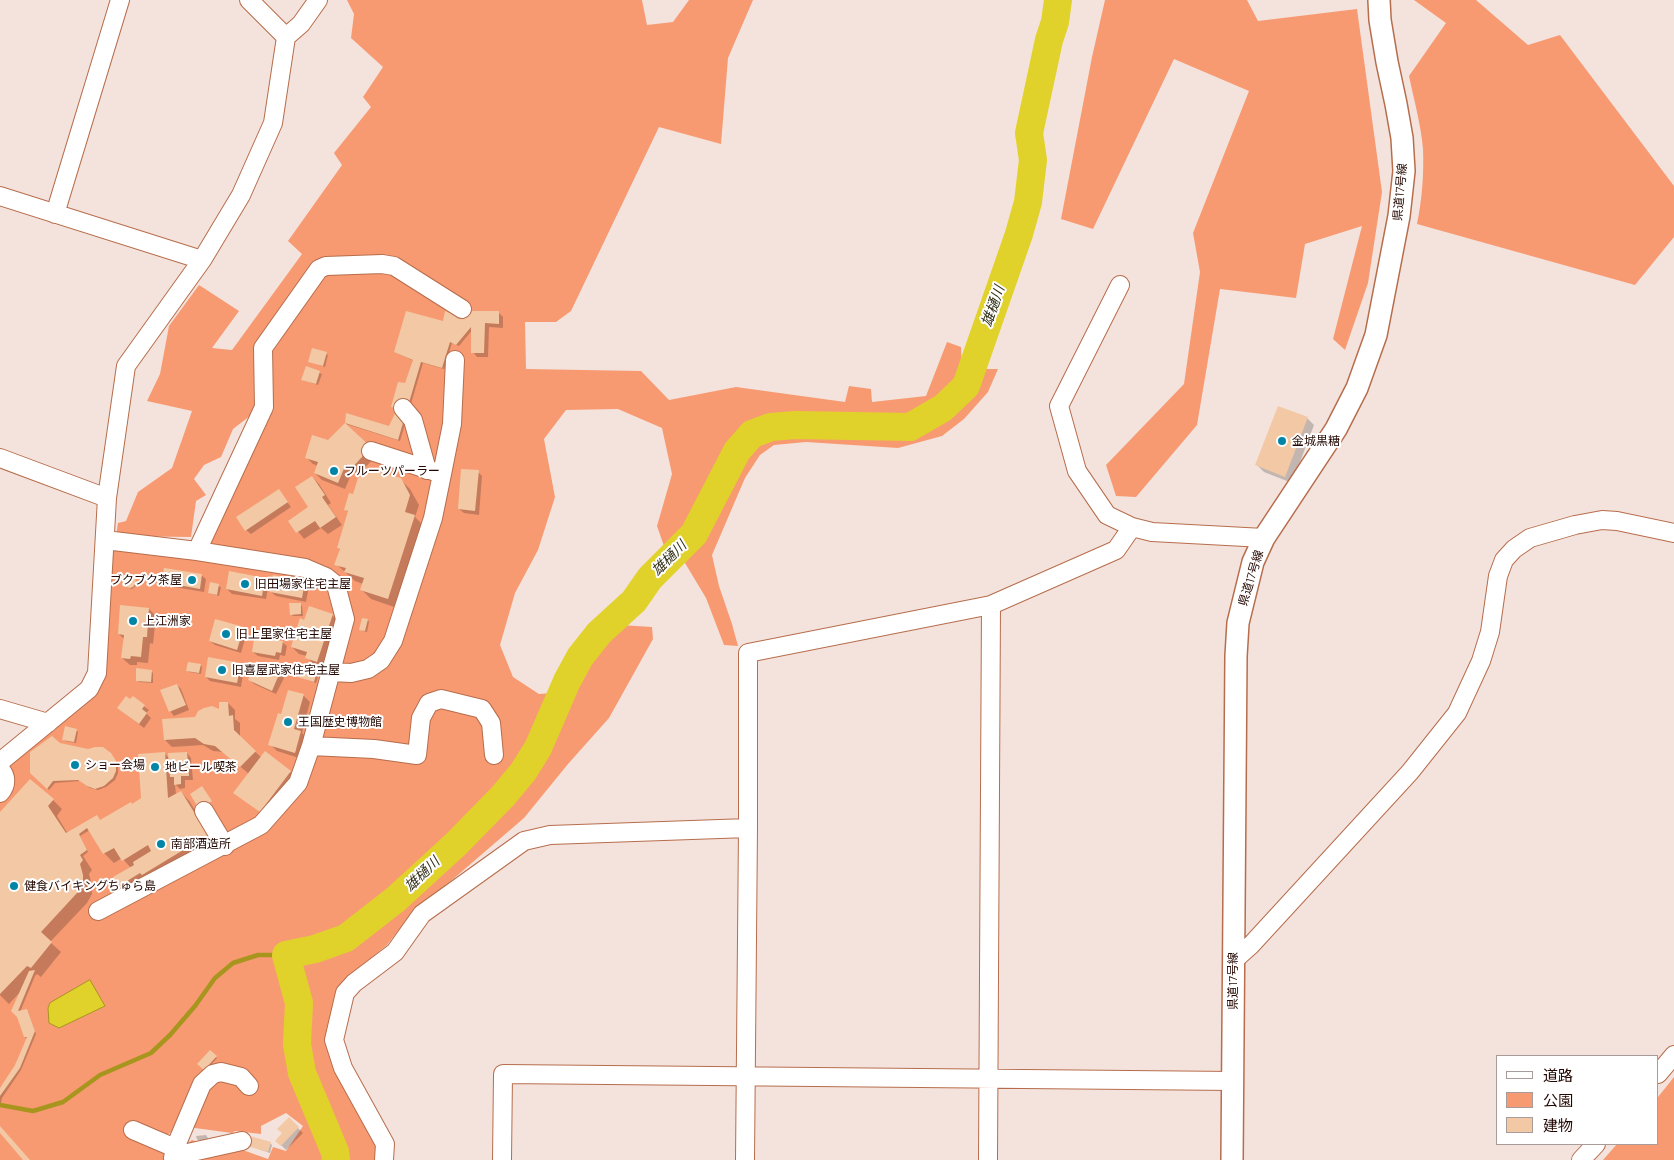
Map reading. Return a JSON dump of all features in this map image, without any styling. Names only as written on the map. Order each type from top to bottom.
[{"type":"main road","name":"県道17号線","points":[[1232,1160],[1236,656],[1238,623],[1253,562],[1264,538],[1336,429],[1357,388],[1376,335],[1399,216],[1404,171],[1402,138],[1380,20],[1380,0]]},
{"type":"street","points":[[55,214],[120,0]]},
{"type":"street","points":[[249,0],[286,37]]},
{"type":"street","points":[[0,762],[89,689],[97,673],[107,498],[126,366],[202,260],[241,195],[272,123],[286,37],[301,24],[318,0]]},
{"type":"street","points":[[0,196],[202,260]]},
{"type":"street","points":[[197,551],[264,407],[262,348],[319,269],[326,266],[382,264],[394,266],[462,308]]},
{"type":"street","points":[[1120,285],[1059,406],[1077,472],[1107,515],[1132,527],[1152,532],[1264,538]]},
{"type":"street","points":[[332,672],[351,673],[368,669],[381,660],[393,641],[432,518],[434,472],[452,424],[455,360]]},
{"type":"street","points":[[403,408],[414,420],[434,472]]},
{"type":"street","points":[[370,452],[434,472]]},
{"type":"street","points":[[0,458],[107,498]]},
{"type":"street","points":[[1233,961],[1251,946],[1410,772],[1457,713],[1481,661],[1490,632],[1498,576],[1504,560],[1514,548],[1530,538],[1575,525],[1602,520],[1617,521],[1674,533]]},
{"type":"street","points":[[745,1160],[748,653],[991,605],[1116,550],[1132,527]]},
{"type":"street","points":[[98,911],[262,826],[298,783],[311,746],[345,619],[336,585],[326,577],[304,568],[197,551],[105,540]]},
{"type":"street","points":[[988,1160],[991,605]]},
{"type":"street","points":[[311,746],[374,749],[417,755],[421,718],[429,703],[441,700],[482,709],[491,723],[494,755]]},
{"type":"street","points":[[0,709],[48,723]]},
{"type":"street","points":[[0,768],[4,772],[6,782],[0,793]]},
{"type":"street","points":[[204,811],[225,846]]},
{"type":"street","points":[[384,1160],[385,1144],[343,1068],[334,1040],[345,993],[354,982],[395,952],[422,914],[524,841],[550,835],[748,828]]},
{"type":"street","points":[[1659,1073],[1674,1055]]},
{"type":"street","points":[[174,1154],[202,1084],[213,1074],[221,1072],[241,1077],[249,1086]]},
{"type":"street","points":[[502,1160],[503,1074],[1233,1081]]},
{"type":"street","points":[[133,1130],[174,1154],[183,1154],[242,1141]]},
{"type":"street","points":[[1581,1160],[1595,1145]]},
{"type":"green space","points":[[347,0],[642,0],[647,25],[673,22],[689,0],[753,0],[728,58],[721,144],[659,127],[571,311],[556,322],[525,322],[526,369],[641,371],[669,400],[736,387],[845,402],[849,386],[871,389],[872,402],[926,396],[947,342],[961,347],[962,371],[940,415],[959,410],[985,369],[998,369],[988,392],[964,419],[942,436],[898,448],[806,442],[774,445],[760,455],[745,478],[712,555],[719,586],[738,646],[724,645],[706,598],[685,563],[665,549],[657,526],[672,474],[662,428],[618,409],[566,410],[544,439],[555,497],[538,550],[515,593],[500,645],[513,677],[539,694],[552,693],[566,656],[620,625],[652,627],[653,639],[609,718],[524,818],[409,917],[387,945],[345,979],[338,994],[326,1040],[338,1072],[376,1142],[375,1160],[0,1160],[1,764],[23,749],[98,686],[111,537],[194,543],[261,407],[260,346],[279,317],[256,347],[259,409],[233,429],[221,457],[204,465],[194,479],[206,495],[196,501],[191,537],[116,536],[118,523],[126,521],[138,492],[172,468],[192,411],[147,401],[160,374],[169,326],[199,285],[239,311],[212,348],[232,350],[302,254],[288,241],[342,165],[334,153],[371,107],[363,97],[383,67],[351,38],[354,14]],"holes":[[[286,1113],[303,1126],[286,1151],[273,1147],[268,1159],[223,1143],[212,1147],[192,1140],[178,1150],[178,1153],[167,1135],[180,1126],[232,1133],[235,1131],[261,1134],[261,1126]]]},
{"type":"green space","points":[[1105,0],[1247,0],[1258,21],[1357,9],[1382,192],[1368,283],[1345,350],[1333,339],[1362,226],[1305,244],[1296,298],[1220,289],[1197,425],[1136,497],[1116,496],[1106,465],[1184,384],[1200,272],[1193,233],[1249,91],[1174,59],[1093,229],[1061,219],[1092,57]]},
{"type":"green space","points":[[1414,0],[1476,0],[1528,45],[1560,35],[1674,186],[1674,237],[1635,285],[1417,224],[1422,186],[1423,149],[1409,76],[1446,23]]},
{"type":"green space","points":[[1674,1077],[1674,1160],[1603,1160],[1616,1145],[1659,1145],[1659,1096]]},
{"type":"shaded area","points":[[90,980],[105,1006],[59,1028],[49,1023],[48,1008],[50,1003]]},
{"type":"building","points":[[406,311],[443,321],[445,311],[465,318],[472,311],[499,311],[499,324],[485,323],[484,353],[471,353],[471,327],[456,345],[450,342],[442,368],[421,362],[398,440],[345,423],[346,413],[389,426],[397,409],[391,407],[398,382],[405,383],[413,360],[394,352]]},
{"type":"building","points":[[312,348],[327,352],[323,366],[308,362]]},
{"type":"building","points":[[306,366],[320,371],[316,384],[301,380]]},
{"type":"building","name":"金城黒糖","points":[[1278,406],[1308,417],[1285,477],[1255,465]]},
{"type":"building","points":[[345,423],[371,447],[351,469],[346,464],[338,483],[314,473],[318,462],[305,458],[312,435],[328,440]]},
{"type":"building","points":[[461,469],[479,470],[475,511],[458,509]]},
{"type":"building","points":[[375,471],[401,478],[410,495],[405,512],[415,515],[388,599],[360,590],[364,578],[344,572],[346,568],[334,565],[340,549],[337,548],[348,511],[344,510],[349,493],[353,494],[358,478]]},
{"type":"building","points":[[312,476],[325,495],[322,497],[336,517],[320,528],[315,521],[296,533],[288,521],[308,507],[295,487]]},
{"type":"building","points":[[279,489],[288,502],[245,531],[236,517]]},
{"type":"building","points":[[164,568],[202,574],[200,589],[162,582]]},
{"type":"building","name":"旧田場家住宅主屋","points":[[229,571],[265,578],[262,596],[226,589]]},
{"type":"building","points":[[124,575],[131,575],[135,578],[136,583],[133,587],[122,586]]},
{"type":"building","points":[[273,575],[305,581],[302,598],[270,592]]},
{"type":"building","points":[[210,582],[219,584],[217,595],[208,593]]},
{"type":"building","points":[[289,603],[301,603],[301,614],[290,615]]},
{"type":"building","name":"上江洲家","points":[[120,605],[149,608],[147,637],[143,637],[141,657],[121,658],[124,635],[118,634]]},
{"type":"building","points":[[309,606],[333,614],[317,662],[305,658],[307,652],[291,647],[300,618],[304,620]]},
{"type":"building","points":[[362,618],[368,619],[365,631],[359,630]]},
{"type":"building","name":"旧上里家住宅主屋","points":[[215,619],[244,627],[237,650],[209,641]]},
{"type":"building","points":[[255,633],[278,637],[277,640],[283,641],[281,653],[276,652],[275,656],[252,652]]},
{"type":"building","name":"旧喜屋武家住宅主屋","points":[[208,657],[241,663],[237,683],[205,677]]},
{"type":"building","points":[[256,661],[280,672],[272,691],[248,680]]},
{"type":"building","points":[[188,662],[201,664],[199,673],[186,671]]},
{"type":"building","points":[[298,662],[318,668],[314,682],[294,676]]},
{"type":"building","points":[[136,668],[152,670],[151,682],[136,681]]},
{"type":"building","points":[[177,684],[186,705],[169,712],[160,690]]},
{"type":"building","points":[[288,690],[304,694],[294,729],[301,731],[295,753],[268,745],[278,713],[281,714]]},
{"type":"building","points":[[126,696],[130,699],[133,696],[145,705],[142,709],[147,713],[139,724],[117,708]]},
{"type":"building","points":[[219,702],[228,702],[229,716],[233,715],[234,730],[256,751],[240,767],[215,746],[204,744],[195,738],[164,740],[162,719],[195,717],[198,711],[204,708],[212,706],[219,709]]},
{"type":"building","points":[[65,726],[77,729],[74,742],[62,740]]},
{"type":"building","points":[[52,736],[60,743],[88,749],[103,747],[111,753],[116,761],[116,771],[113,778],[104,786],[95,789],[78,780],[53,781],[47,789],[30,773],[30,752]]},
{"type":"building","points":[[265,751],[291,771],[260,812],[233,793]]},
{"type":"building","points":[[165,752],[168,798],[181,791],[208,835],[142,875],[140,873],[119,886],[113,877],[134,865],[133,862],[151,851],[148,845],[122,861],[114,848],[103,854],[87,828],[79,834],[87,850],[80,855],[83,860],[80,864],[83,884],[41,932],[52,942],[31,968],[27,966],[0,994],[0,812],[30,779],[54,799],[48,806],[66,833],[97,815],[100,820],[141,798],[138,754]]},
{"type":"building","points":[[187,752],[189,776],[181,776],[181,784],[174,785],[174,777],[170,777],[168,753]]},
{"type":"building","points":[[202,786],[212,801],[199,809],[190,794]]},
{"type":"building","points":[[35,970],[18,1011],[27,1009],[35,1031],[20,1068],[0,1096],[0,1088],[15,1065],[27,1037],[24,1037],[17,1017],[11,1011],[29,971]]},
{"type":"building","points":[[210,1050],[217,1056],[204,1070],[197,1064]]},
{"type":"building","points":[[289,1117],[299,1127],[281,1146],[275,1141],[282,1133],[277,1129]]},
{"type":"building","points":[[0,1126],[30,1160],[23,1160],[0,1133]]},
{"type":"building","points":[[250,1136],[271,1142],[268,1152],[247,1146]]},
{"type":"waterway","name":"雄樋川","points":[[336,1160],[335,1152],[302,1073],[297,1044],[299,1003],[286,955],[315,949],[346,938],[396,899],[456,844],[503,796],[523,772],[538,748],[567,681],[580,657],[599,633],[634,601],[650,578],[694,534],[737,451],[752,434],[771,427],[795,425],[910,427],[943,408],[966,386],[1019,234],[1028,202],[1033,160],[1029,133],[1049,40],[1055,22],[1058,0]]},
{"type":"waterway","points":[[0,1105],[33,1111],[63,1102],[100,1075],[151,1053],[170,1035],[195,1006],[215,978],[233,963],[258,955],[286,955]]},
{"type":"place","name":"金城黒糖","points":[[1282,441]]},
{"type":"place","name":"フルーツパーラー","points":[[334,471]]},
{"type":"place","name":"ブクブク茶屋","points":[[192,580]]},
{"type":"place","name":"旧田場家住宅主屋","points":[[245,584]]},
{"type":"place","name":"上江洲家","points":[[133,621]]},
{"type":"place","name":"旧上里家住宅主屋","points":[[226,634]]},
{"type":"place","name":"旧喜屋武家住宅主屋","points":[[222,670]]},
{"type":"place","name":"王国歴史博物館","points":[[288,722]]},
{"type":"place","name":"ショー会場","points":[[75,765]]},
{"type":"place","name":"地ビール喫茶","points":[[155,767]]},
{"type":"place","name":"南部酒造所","points":[[161,844]]},
{"type":"place","name":"健食バイキングちゅら島","points":[[14,886]]}]
